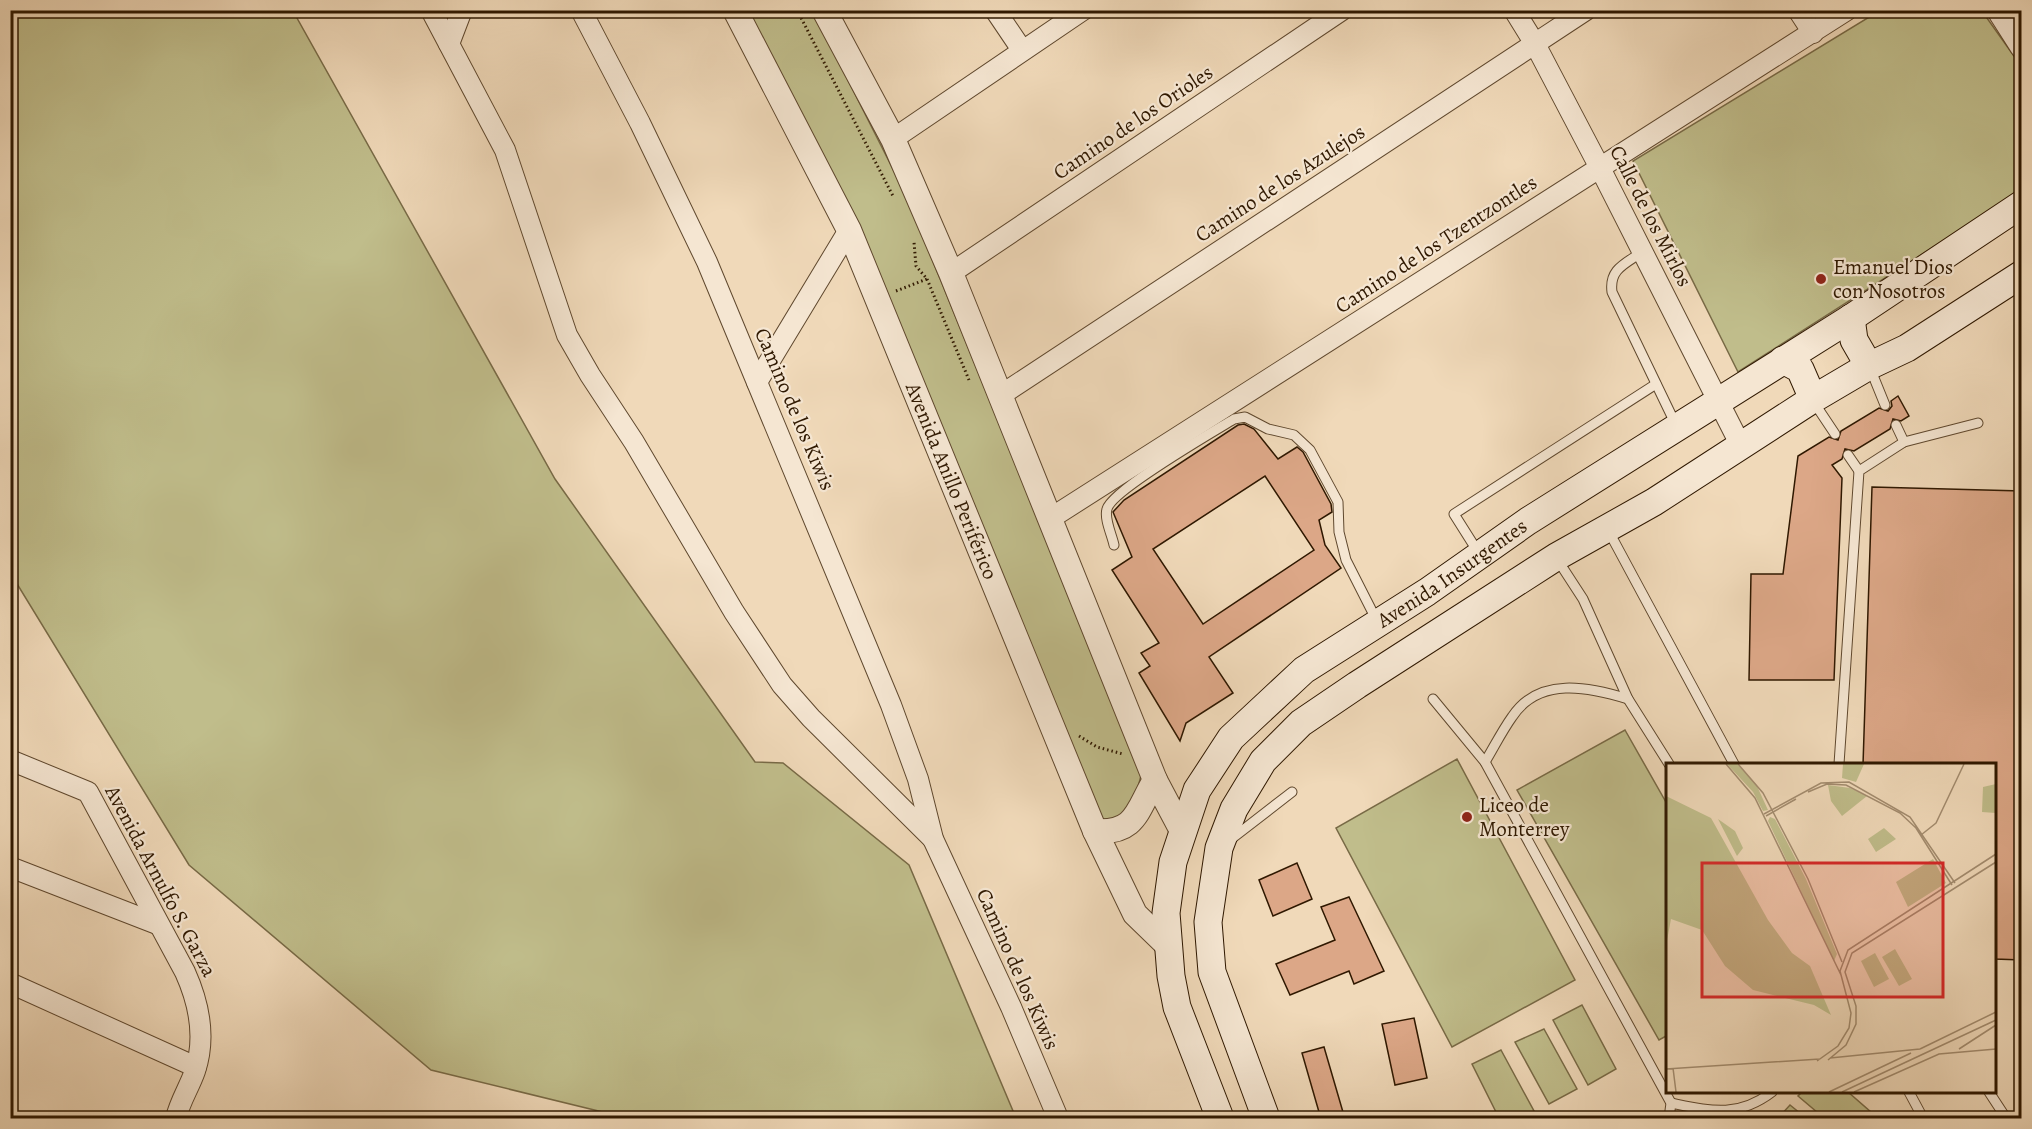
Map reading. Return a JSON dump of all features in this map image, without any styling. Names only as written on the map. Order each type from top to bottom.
[{"type":"main road","name":"Avenida Insurgentes","points":[[1220,1119],[1177,1007],[1171,976],[1166,913],[1168,887],[1197,790],[1231,738],[1304,669],[1378,623],[1528,520],[1851,318],[2022,204]]},
{"type":"main road","name":"Avenida Insurgentes","points":[[1266,1119],[1212,972],[1208,922],[1219,848],[1234,809],[1263,761],[1301,723],[1556,557],[1608,530],[1813,399],[1869,366],[1907,348],[2022,274]]},
{"type":"main road","points":[[1851,318],[1854,340],[1869,366]]},
{"type":"main road","points":[[1783,360],[1800,369],[1813,399]]},
{"type":"street","name":"Camino de los Kiwis","points":[[430,10],[505,150],[567,335],[634,442],[734,612],[789,693],[933,839]]},
{"type":"street","points":[[449,44],[462,10]]},
{"type":"street","name":"Camino de los Kiwis","points":[[581,10],[640,123],[702,252],[891,705],[918,779],[933,839],[1011,1007],[1058,1119]]},
{"type":"street","name":"Avenida Anillo Periférico","points":[[735,10],[849,230],[1095,831],[1135,914],[1169,947]]},
{"type":"street","points":[[824,10],[893,139],[1001,395],[1155,780],[1183,833]]},
{"type":"street","points":[[995,10],[1022,50]]},
{"type":"street","points":[[893,139],[1083,10]]},
{"type":"street","name":"Camino de los Orioles","points":[[951,273],[1342,10]]},
{"type":"street","name":"Calle de los Mirlos","points":[[1514,10],[1535,44],[1600,168],[1741,446]]},
{"type":"street","name":"Camino de los Azulejos","points":[[1001,395],[1586,10]]},
{"type":"street","points":[[1798,10],[1813,33]]},
{"type":"street","name":"Camino de los Tzentzontles","points":[[1051,518],[1847,10]]},
{"type":"street","points":[[1999,10],[2022,46]]},
{"type":"street","points":[[757,382],[849,230]]},
{"type":"street","name":"Avenida Arnulfo S. Garza","points":[[10,760],[88,792],[198,1000],[200,1038],[196,1067],[179,1104],[176,1119]]},
{"type":"street","points":[[1095,831],[1117,831],[1132,822],[1155,780]]},
{"type":"street","points":[[10,867],[157,924]]},
{"type":"street","points":[[10,982],[196,1067]]},
{"type":"lane","points":[[1642,252],[1615,269],[1611,280],[1612,292],[1678,427]]},
{"type":"lane","points":[[1869,366],[1886,405]]},
{"type":"lane","points":[[1480,554],[1454,514],[1656,384]]},
{"type":"lane","points":[[1813,399],[1835,434]]},
{"type":"lane","points":[[1114,545],[1107,508],[1115,497],[1234,419],[1245,417],[1268,429],[1294,435],[1310,450],[1338,502],[1339,532],[1346,560],[1378,623]]},
{"type":"lane","points":[[1859,471],[1904,442],[1978,423]]},
{"type":"lane","points":[[1896,425],[1904,442]]},
{"type":"lane","points":[[1839,763],[1859,471],[1848,455]]},
{"type":"lane","points":[[1608,530],[1733,763]]},
{"type":"lane","points":[[1556,557],[1583,600],[1628,699],[1668,763]]},
{"type":"lane","points":[[1485,762],[1512,716],[1527,701],[1546,691],[1584,687],[1628,699]]},
{"type":"lane","points":[[1433,699],[1485,762],[1671,1103],[1669,1119]]},
{"type":"lane","points":[[1219,848],[1292,792]]},
{"type":"lane","points":[[1671,1103],[1725,1112],[1747,1107],[1770,1093]]},
{"type":"lane","points":[[1910,1093],[1923,1119]]},
{"type":"lane","points":[[1990,1093],[2006,1119]]},
{"type":"path","points":[[797,10],[899,208]]},
{"type":"path","points":[[877,299],[927,279],[916,266],[913,236]]},
{"type":"shaded area","points":[[11,10],[293,11],[555,479],[755,762],[783,763],[909,865],[1016,1118],[627,1118],[431,1070],[189,865],[11,574]]},
{"type":"shaded area","points":[[746,11],[813,11],[905,193],[1142,772],[1131,813],[1099,823]]},
{"type":"shaded area","points":[[1879,11],[1982,11],[2021,66],[2021,191],[1738,372],[1633,161]]},
{"type":"shaded area","points":[[1625,730],[1666,802],[1666,1036],[1659,1040],[1517,790]]},
{"type":"shaded area","points":[[1457,759],[1575,980],[1452,1047],[1336,828]]},
{"type":"shaded area","points":[[1582,1005],[1616,1069],[1588,1085],[1553,1020]]},
{"type":"shaded area","points":[[1544,1029],[1577,1089],[1549,1104],[1515,1042]]},
{"type":"shaded area","points":[[1501,1050],[1534,1111],[1518,1118],[1499,1118],[1472,1064]]},
{"type":"shaded area","points":[[1801,1093],[1849,1093],[1872,1113],[1869,1118],[1824,1118],[1798,1096]]},
{"type":"shaded area","points":[[1790,1105],[1806,1118],[1778,1118]]},
{"type":"building","points":[[1898,396],[1909,416],[1901,421],[1893,419],[1890,429],[1854,451],[1845,449],[1842,459],[1832,465],[1842,478],[1834,680],[1749,680],[1751,574],[1783,574],[1798,456],[1829,437],[1838,440],[1841,431],[1879,408],[1888,411],[1892,406],[1891,401]]},
{"type":"building","points":[[1244,424],[1254,429],[1278,459],[1297,447],[1303,452],[1331,504],[1332,512],[1319,520],[1325,545],[1341,568],[1209,657],[1233,693],[1186,723],[1180,741],[1139,673],[1150,666],[1141,653],[1159,643],[1112,570],[1132,557],[1113,512],[1124,500],[1238,425]],"holes":[[[1265,476],[1314,550],[1203,624],[1153,549]]]},
{"type":"building","points":[[1872,487],[2022,491],[2022,960],[1996,959],[1996,763],[1863,763]]},
{"type":"building","points":[[1297,863],[1312,899],[1273,916],[1259,880]]},
{"type":"building","points":[[1349,897],[1384,971],[1354,984],[1349,971],[1290,995],[1276,964],[1335,940],[1321,907]]},
{"type":"building","points":[[1414,1018],[1427,1078],[1395,1085],[1382,1024]]},
{"type":"building","points":[[1324,1047],[1345,1119],[1321,1119],[1302,1053]]},
{"type":"place","name":"Emanuel Dios con Nosotros","points":[[1821,279]]},
{"type":"place","name":"Liceo de Monterrey","points":[[1467,817]]}]
